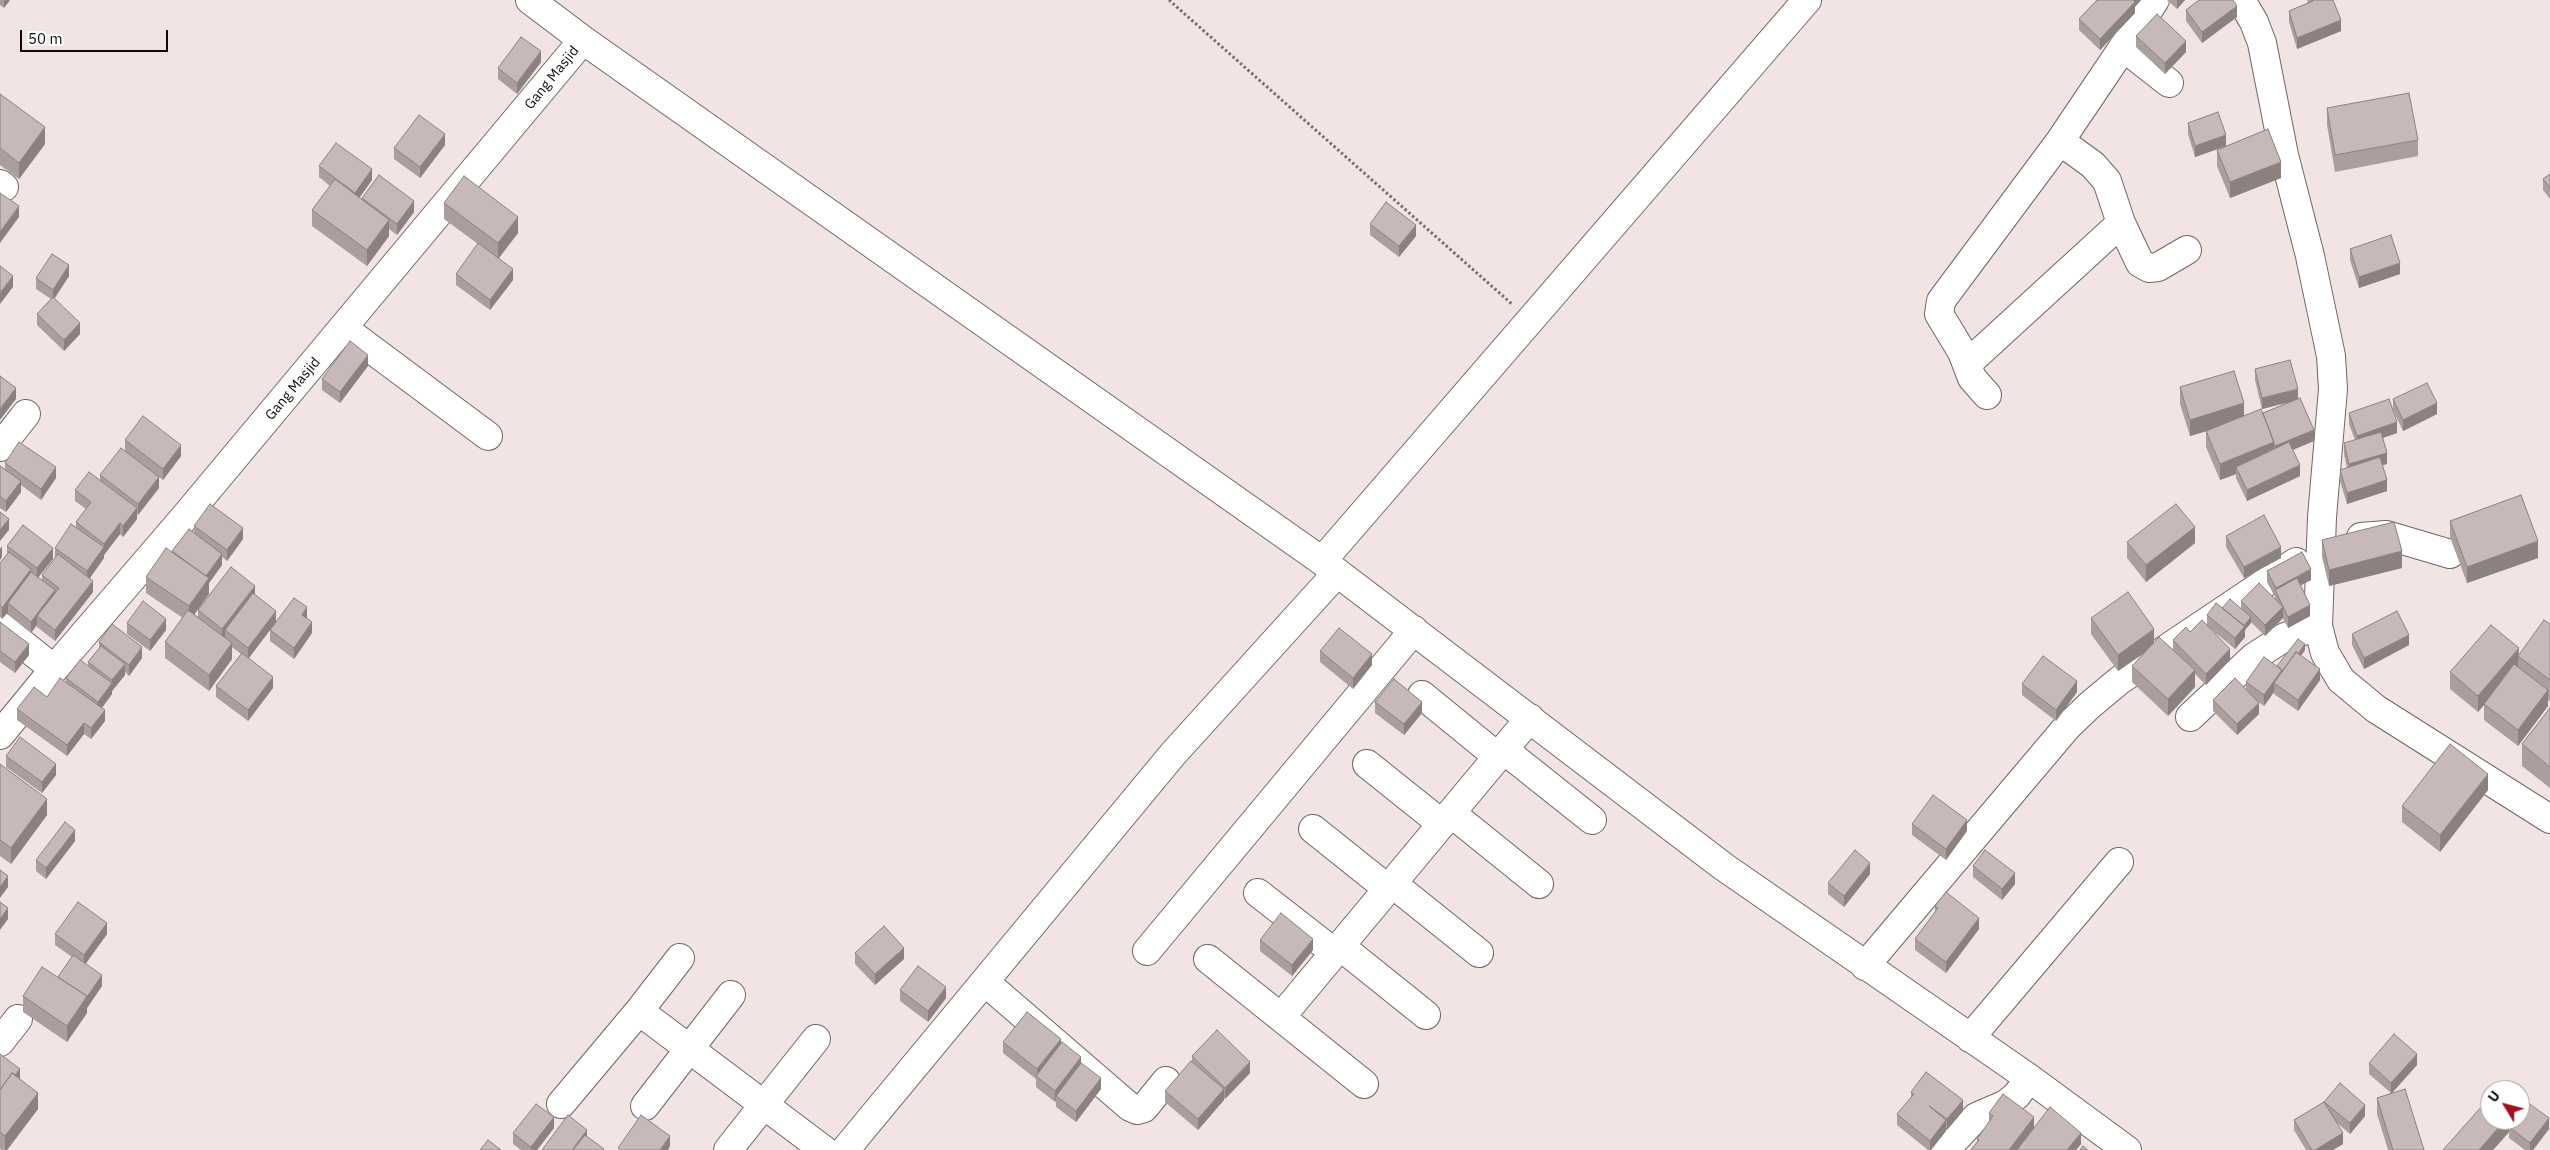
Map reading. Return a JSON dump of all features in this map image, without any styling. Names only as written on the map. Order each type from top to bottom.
[{"type":"street","points":[[530,0],[581,42],[1330,567],[1530,718],[1590,767],[1724,867],[2029,1078],[2127,1150]]},
{"type":"street","points":[[844,1150],[1330,567],[1531,321],[1807,0]]},
{"type":"street","points":[[1987,395],[1972,378],[1968,364],[1939,314],[1941,301],[2060,141],[2155,0]]},
{"type":"street","points":[[2241,0],[2254,22],[2262,43],[2284,155],[2310,256],[2331,356],[2333,389],[2320,552],[2318,626],[2325,653],[2332,667],[2355,694],[2376,710],[2550,819]]},
{"type":"street","name":"Gang Masjid","points":[[0,734],[54,668],[183,520],[581,42]]},
{"type":"street","points":[[2123,47],[2169,83]]},
{"type":"street","points":[[2060,141],[2104,176],[2111,189],[2121,223],[2140,263],[2149,268],[2158,268],[2187,250]]},
{"type":"street","points":[[1968,364],[2121,223]]},
{"type":"street","points":[[343,328],[488,436]]},
{"type":"street","points":[[0,447],[26,414]]},
{"type":"street","points":[[2320,552],[2355,537],[2386,535],[2450,554]]},
{"type":"street","points":[[1866,966],[2067,728],[2090,705],[2128,674],[2296,562]]},
{"type":"street","points":[[0,626],[54,668]]},
{"type":"street","points":[[2190,717],[2254,657],[2285,637],[2318,626]]},
{"type":"street","points":[[1147,951],[1414,630]]},
{"type":"street","points":[[1422,696],[1592,820]]},
{"type":"street","points":[[1281,1017],[1530,718]]},
{"type":"street","points":[[1367,764],[1539,884]]},
{"type":"street","points":[[1314,829],[1480,953]]},
{"type":"street","points":[[1970,1038],[2119,862]]},
{"type":"street","points":[[1258,893],[1426,1015]]},
{"type":"street","points":[[561,1104],[639,1011],[680,958]]},
{"type":"street","points":[[1208,959],[1364,1084]]},
{"type":"street","points":[[985,982],[1130,1107],[1138,1110],[1144,1108],[1166,1081]]},
{"type":"street","points":[[645,1106],[731,995]]},
{"type":"street","points":[[639,1011],[824,1150]]},
{"type":"street","points":[[0,1042],[18,1019]]},
{"type":"street","points":[[728,1150],[816,1039]]},
{"type":"street","points":[[1945,1150],[1976,1117],[2006,1104],[2017,1095],[2029,1078]]},
{"type":"path","points":[[1169,0],[1531,321]]},
{"type":"building","points":[[2097,0],[2133,0],[2135,2],[2100,39],[2079,19]]},
{"type":"building","points":[[2199,0],[2233,0],[2237,6],[2202,32],[2186,10]]},
{"type":"building","points":[[2312,0],[2333,0],[2341,20],[2297,38],[2289,11]]},
{"type":"building","points":[[2157,14],[2186,41],[2165,63],[2136,36]]},
{"type":"building","points":[[521,37],[541,51],[517,83],[498,68]]},
{"type":"building","points":[[2409,93],[2418,140],[2335,155],[2327,108]]},
{"type":"building","points":[[0,94],[45,127],[19,163],[0,148]]},
{"type":"building","points":[[2218,112],[2226,135],[2195,146],[2188,123]]},
{"type":"building","points":[[419,115],[445,134],[420,167],[394,148]]},
{"type":"building","points":[[2268,129],[2281,162],[2230,182],[2217,150]]},
{"type":"building","points":[[336,143],[372,169],[355,193],[319,166]]},
{"type":"building","points":[[2550,174],[2550,188],[2543,179]]},
{"type":"building","points":[[379,175],[414,201],[397,224],[362,198]]},
{"type":"building","points":[[464,176],[518,217],[498,243],[444,203]]},
{"type":"building","points":[[335,179],[389,220],[367,250],[312,210]]},
{"type":"building","points":[[0,193],[19,206],[0,232]]},
{"type":"building","points":[[1386,202],[1416,225],[1399,246],[1370,224]]},
{"type":"building","points":[[2391,235],[2400,263],[2359,277],[2350,249]]},
{"type":"building","points":[[478,243],[513,269],[490,300],[456,274]]},
{"type":"building","points":[[52,254],[69,265],[53,290],[36,278]]},
{"type":"building","points":[[0,266],[13,276],[0,293]]},
{"type":"building","points":[[53,297],[80,323],[64,340],[37,314]]},
{"type":"building","points":[[350,341],[368,355],[340,392],[322,379]]},
{"type":"building","points":[[2290,360],[2298,389],[2262,398],[2255,369]]},
{"type":"building","points":[[2234,371],[2244,403],[2190,420],[2180,387]]},
{"type":"building","points":[[0,376],[16,388],[0,409]]},
{"type":"building","points":[[2427,383],[2437,403],[2403,420],[2393,399]]},
{"type":"building","points":[[2300,398],[2314,430],[2275,446],[2263,413]]},
{"type":"building","points":[[2389,399],[2397,422],[2357,436],[2349,413]]},
{"type":"building","points":[[2261,409],[2274,442],[2220,464],[2206,431]]},
{"type":"building","points":[[143,416],[181,445],[163,469],[125,440]]},
{"type":"building","points":[[2381,432],[2387,453],[2349,464],[2344,443]]},
{"type":"building","points":[[19,442],[56,467],[41,489],[5,463]]},
{"type":"building","points":[[2289,442],[2300,465],[2247,490],[2236,467]]},
{"type":"building","points":[[121,448],[159,477],[138,504],[100,475]]},
{"type":"building","points":[[2380,457],[2387,480],[2347,493],[2340,470]]},
{"type":"building","points":[[0,466],[21,481],[6,501],[0,497]]},
{"type":"building","points":[[89,472],[137,508],[123,526],[120,523],[104,544],[76,522],[91,502],[75,490]]},
{"type":"building","points":[[2521,495],[2538,541],[2467,567],[2450,521]]},
{"type":"building","points":[[210,504],[243,528],[227,550],[194,526]]},
{"type":"building","points":[[2176,504],[2195,527],[2146,565],[2127,542]]},
{"type":"building","points":[[0,512],[9,519],[0,530]]},
{"type":"building","points":[[2264,515],[2281,547],[2244,567],[2226,536]]},
{"type":"building","points":[[2394,522],[2402,551],[2329,570],[2322,540]]},
{"type":"building","points":[[71,524],[104,547],[87,571],[55,548]]},
{"type":"building","points":[[23,525],[53,548],[37,568],[7,546]]},
{"type":"building","points":[[189,529],[222,554],[206,576],[172,551]]},
{"type":"building","points":[[166,548],[209,578],[189,606],[146,577]]},
{"type":"building","points":[[9,552],[31,569],[2,608],[0,606],[0,563]]},
{"type":"building","points":[[2302,552],[2311,569],[2276,588],[2267,571]]},
{"type":"building","points":[[58,554],[93,581],[55,630],[37,616],[59,588],[42,575]]},
{"type":"building","points":[[231,567],[255,586],[222,629],[198,610]]},
{"type":"building","points":[[31,572],[55,590],[31,622],[8,603]]},
{"type":"building","points":[[2297,578],[2310,605],[2288,617],[2275,590]]},
{"type":"building","points":[[2259,583],[2283,607],[2265,625],[2241,601]]},
{"type":"building","points":[[2128,592],[2154,629],[2118,655],[2091,618]]},
{"type":"building","points":[[253,593],[276,611],[248,648],[225,630]]},
{"type":"building","points":[[294,598],[307,607],[302,615],[312,622],[294,648],[270,630]]},
{"type":"building","points":[[2230,599],[2251,617],[2244,626],[2222,608]]},
{"type":"building","points":[[143,601],[166,619],[150,640],[127,623]]},
{"type":"building","points":[[2216,603],[2245,626],[2235,638],[2207,615]]},
{"type":"building","points":[[188,610],[232,643],[209,675],[165,642]]},
{"type":"building","points":[[2397,611],[2409,635],[2364,658],[2352,634]]},
{"type":"building","points":[[2202,620],[2230,649],[2206,674],[2173,640],[2186,627],[2190,632]]},
{"type":"building","points":[[2544,620],[2550,624],[2550,680],[2518,656]]},
{"type":"building","points":[[0,622],[29,644],[15,662],[0,651]]},
{"type":"building","points":[[112,624],[142,647],[129,665],[99,642]]},
{"type":"building","points":[[2491,625],[2519,648],[2478,696],[2450,672]]},
{"type":"building","points":[[1339,628],[1372,654],[1353,678],[1320,651]]},
{"type":"building","points":[[2159,637],[2195,670],[2168,699],[2132,666]]},
{"type":"building","points":[[2298,639],[2305,644],[2298,654],[2296,652],[2282,672],[2277,666]]},
{"type":"building","points":[[101,646],[125,664],[112,680],[88,662]]},
{"type":"building","points":[[2296,652],[2320,669],[2298,700],[2274,683]]},
{"type":"building","points":[[242,653],[273,677],[248,710],[216,686]]},
{"type":"building","points":[[2043,656],[2077,681],[2056,710],[2022,684]]},
{"type":"building","points":[[2264,657],[2282,670],[2264,695],[2246,682]]},
{"type":"building","points":[[80,660],[112,683],[98,702],[66,678]]},
{"type":"building","points":[[2514,664],[2548,690],[2518,730],[2484,704]]},
{"type":"building","points":[[60,678],[105,710],[91,728],[84,723],[67,745],[17,709],[34,687],[47,697]]},
{"type":"building","points":[[2235,678],[2259,703],[2237,724],[2213,700]]},
{"type":"building","points":[[1394,679],[1422,702],[1404,724],[1375,702]]},
{"type":"building","points":[[2550,708],[2550,767],[2522,744]]},
{"type":"building","points":[[20,737],[56,764],[42,782],[6,756]]},
{"type":"building","points":[[2450,744],[2488,774],[2440,835],[2402,806]]},
{"type":"building","points":[[0,764],[47,799],[11,848],[0,840]]},
{"type":"building","points":[[1933,795],[1967,820],[1946,849],[1912,824]]},
{"type":"building","points":[[65,822],[75,830],[46,868],[36,860]]},
{"type":"building","points":[[1855,850],[1870,863],[1844,896],[1828,883]]},
{"type":"building","points":[[1985,850],[2015,873],[2002,889],[1973,866]]},
{"type":"building","points":[[0,870],[8,876],[0,887]]},
{"type":"building","points":[[1946,892],[1979,918],[1946,962],[1915,939],[1938,908],[1935,906]]},
{"type":"building","points":[[0,902],[8,908],[0,919]]},
{"type":"building","points":[[78,902],[107,923],[84,955],[55,934]]},
{"type":"building","points":[[1281,913],[1313,939],[1292,965],[1260,940]]},
{"type":"building","points":[[884,926],[904,948],[875,974],[855,953]]},
{"type":"building","points":[[73,955],[102,975],[87,997],[58,977]]},
{"type":"building","points":[[918,966],[946,987],[928,1011],[900,990]]},
{"type":"building","points":[[42,967],[87,996],[67,1026],[23,996]]},
{"type":"building","points":[[1027,1012],[1061,1039],[1037,1069],[1003,1042]]},
{"type":"building","points":[[1217,1030],[1250,1062],[1225,1088],[1192,1056]]},
{"type":"building","points":[[2394,1034],[2417,1054],[2391,1083],[2369,1063]]},
{"type":"building","points":[[1062,1042],[1081,1057],[1055,1091],[1036,1076]]},
{"type":"building","points":[[0,1054],[20,1069],[15,1075],[12,1073],[0,1090]]},
{"type":"building","points":[[1191,1061],[1224,1089],[1198,1119],[1165,1091]]},
{"type":"building","points":[[1081,1063],[1101,1078],[1076,1111],[1056,1096]]},
{"type":"building","points":[[1926,1072],[1963,1100],[1947,1119],[1929,1106],[1946,1120],[1930,1141],[1897,1114],[1914,1094],[1911,1092]]},
{"type":"building","points":[[12,1073],[38,1093],[5,1136],[0,1132],[0,1090]]},
{"type":"building","points":[[2340,1083],[2365,1105],[2350,1123],[2324,1102]]},
{"type":"building","points":[[2405,1089],[2424,1150],[2393,1150],[2377,1098]]},
{"type":"building","points":[[2003,1094],[2034,1117],[2009,1150],[1971,1150],[1993,1116],[1989,1113]]},
{"type":"building","points":[[2324,1102],[2343,1133],[2312,1150],[2294,1120]]},
{"type":"building","points":[[536,1104],[554,1117],[531,1147],[513,1133]]},
{"type":"building","points":[[2530,1104],[2549,1118],[2530,1143],[2513,1130],[2530,1130]]},
{"type":"building","points":[[2050,1107],[2081,1133],[2067,1150],[2017,1150]]},
{"type":"building","points":[[2480,1108],[2480,1130],[2496,1130],[2479,1150],[2443,1150]]},
{"type":"building","points":[[568,1115],[587,1130],[572,1150],[542,1150]]},
{"type":"building","points":[[641,1115],[670,1136],[660,1150],[621,1150],[618,1148]]},
{"type":"building","points":[[585,1135],[604,1149],[573,1150]]},
{"type":"building","points":[[488,1140],[501,1150],[480,1150]]},
{"type":"building","points":[[2083,1146],[2088,1150],[2080,1150]]}]
